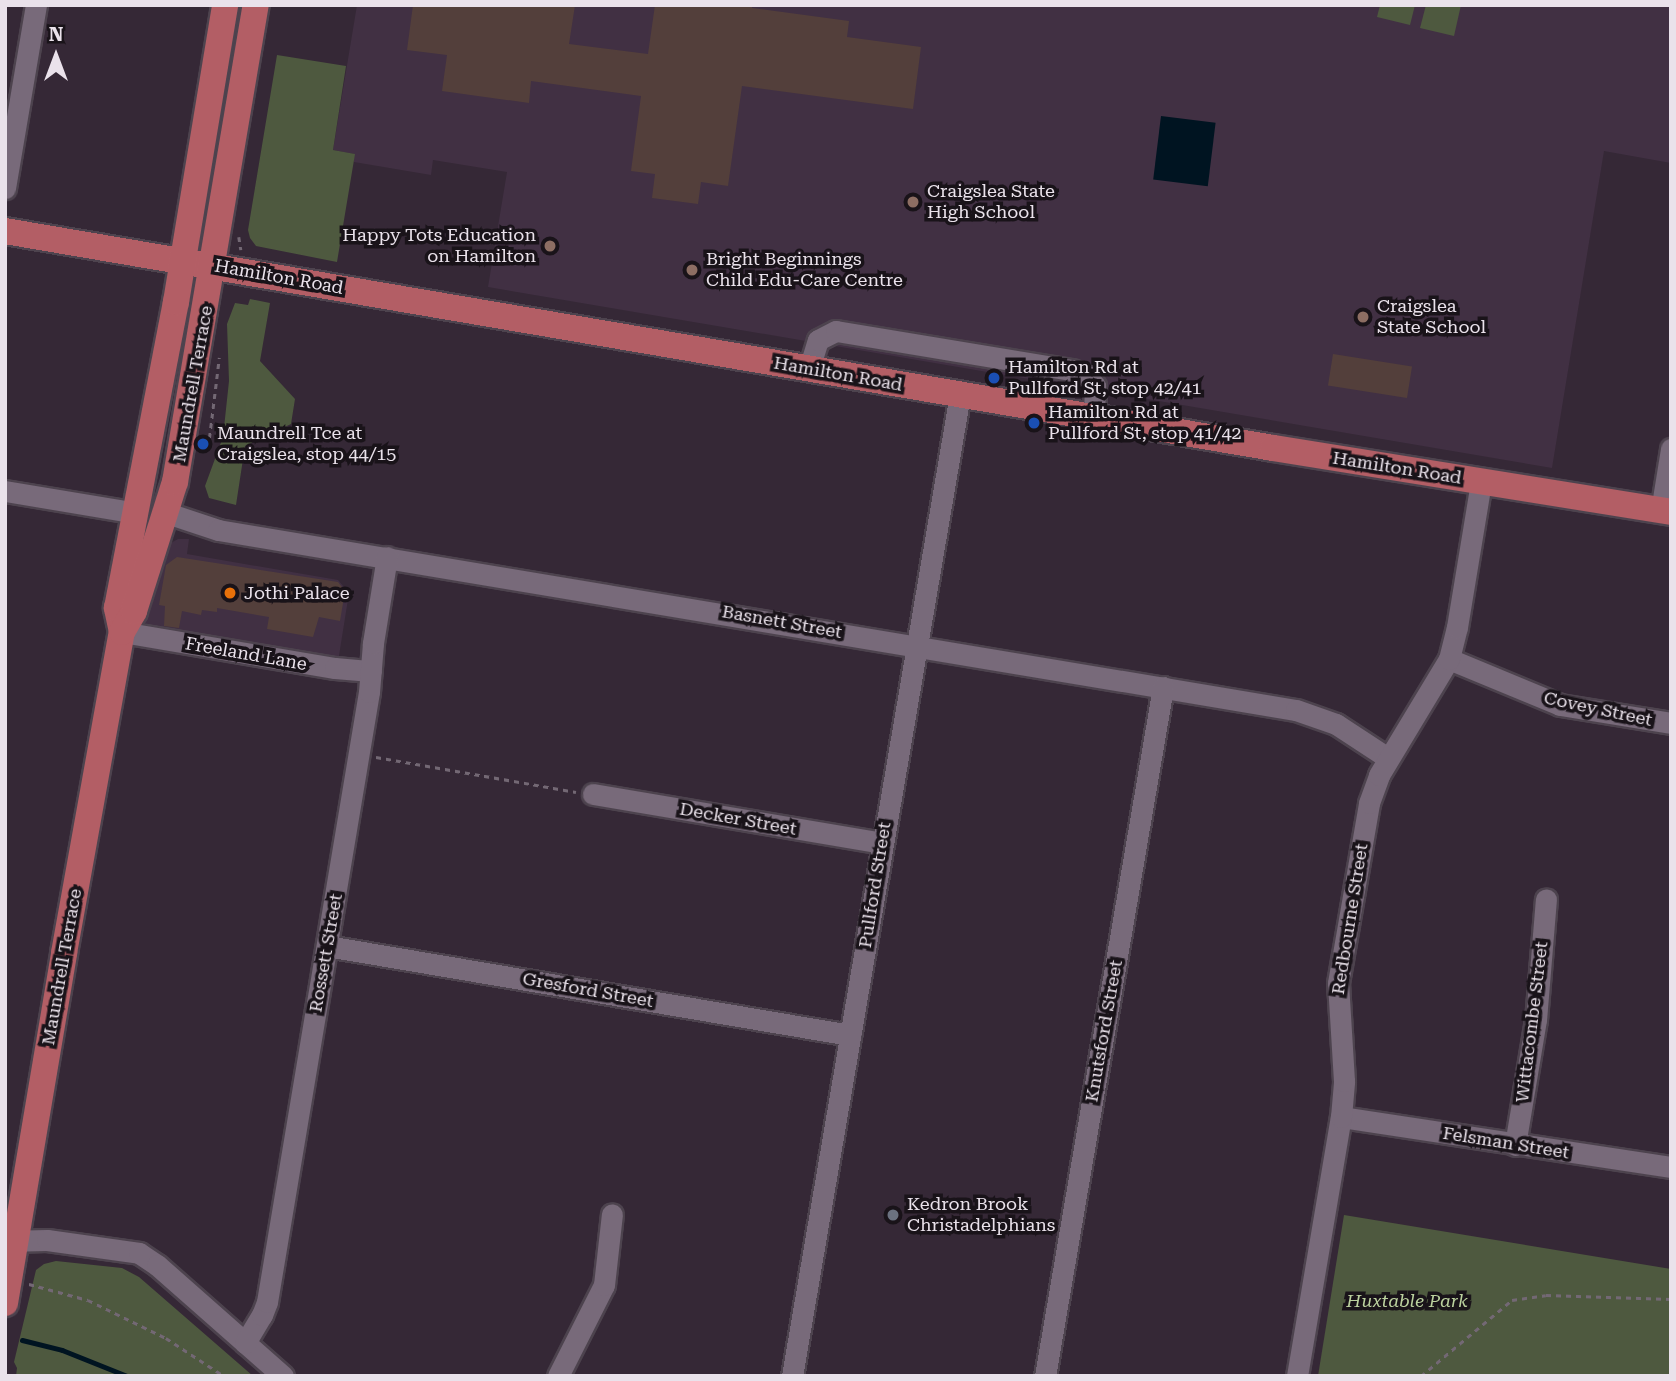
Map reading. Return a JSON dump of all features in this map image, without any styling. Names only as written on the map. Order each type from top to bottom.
[{"type":"main road","name":"Maundrell Terrace","points":[[122,632],[117,608],[182,261],[225,5]]},
{"type":"main road","name":"Maundrell Terrace","points":[[5,1303],[10,1241],[122,632],[134,611],[167,513],[186,429],[257,5]]},
{"type":"main road","name":"Hamilton Road","points":[[5,231],[1094,418],[1666,512]]},
{"type":"street","points":[[5,188],[36,5]]},
{"type":"street","points":[[808,369],[818,340],[836,331],[1032,364],[1087,376],[1095,386],[1097,394],[1094,418]]},
{"type":"street","name":"Pullford Street","points":[[792,1376],[960,394]]},
{"type":"street","points":[[1666,512],[1671,449]]},
{"type":"street","name":"Redbourne Street","points":[[1297,1376],[1340,1117],[1344,1081],[1338,983],[1369,803],[1388,758],[1449,659],[1457,627],[1481,482]]},
{"type":"street","points":[[5,491],[136,513]]},
{"type":"street","name":"Basnett Street","points":[[167,513],[218,530],[1312,714],[1336,724],[1388,758]]},
{"type":"street","name":"Rossett Street","points":[[245,1343],[267,1302],[359,754],[387,557]]},
{"type":"street","name":"Freeland Lane","points":[[122,632],[335,668],[371,671]]},
{"type":"street","name":"Covey Street","points":[[1449,659],[1560,705],[1671,723]]},
{"type":"street","name":"Knutsford Street","points":[[1045,1376],[1163,687]]},
{"type":"street","name":"Decker Street","points":[[593,794],[882,843]]},
{"type":"street","name":"Wittacombe Street","points":[[1515,1145],[1536,1020],[1546,899]]},
{"type":"street","name":"Gresford Street","points":[[327,946],[849,1035]]},
{"type":"street","name":"Felsman Street","points":[[1340,1117],[1671,1167]]},
{"type":"street","points":[[558,1376],[604,1285],[612,1214]]},
{"type":"street","points":[[10,1241],[47,1240],[139,1253],[157,1265],[283,1376]]},
{"type":"path","points":[[359,754],[593,794]]},
{"type":"path","points":[[28,1283],[88,1300],[166,1338],[224,1376]]},
{"type":"path","points":[[1421,1376],[1512,1300],[1546,1295],[1671,1299]]},
{"type":"shaded area","points":[[357,5],[1671,5],[1671,163],[1604,151],[1552,468],[488,287],[507,172],[433,160],[431,175],[354,162],[354,154],[333,150]]},
{"type":"shaded area","points":[[178,539],[189,539],[187,554],[338,580],[349,593],[338,662],[147,626],[143,617],[169,544]]},
{"type":"green space","points":[[1380,5],[1415,5],[1410,25],[1377,17]]},
{"type":"green space","points":[[1426,5],[1461,5],[1454,36],[1420,28]]},
{"type":"green space","points":[[277,55],[346,66],[333,150],[355,154],[337,262],[256,246],[250,238],[248,230]]},
{"type":"green space","points":[[250,299],[270,303],[260,361],[295,399],[291,424],[245,446],[236,505],[209,498],[205,486],[223,437],[229,381],[227,324],[235,303],[248,305]]},
{"type":"green space","name":"Huxtable Park","points":[[1344,1215],[1671,1269],[1671,1376],[1318,1376]]},
{"type":"green space","points":[[56,1261],[122,1268],[139,1277],[253,1376],[16,1376],[17,1368],[14,1362],[36,1270],[44,1264]]},
{"type":"water","points":[[1161,116],[1216,123],[1208,186],[1153,180]]},
{"type":"building","points":[[413,5],[575,5],[569,44],[648,54],[655,5],[752,5],[752,8],[849,21],[847,37],[921,47],[913,109],[742,86],[728,186],[701,182],[698,204],[652,198],[655,174],[631,171],[641,96],[531,81],[529,103],[442,91],[447,55],[407,50]]},
{"type":"building","points":[[1333,354],[1412,367],[1407,398],[1328,386]]},
{"type":"building","points":[[177,557],[338,582],[345,591],[340,621],[319,617],[313,637],[267,629],[269,617],[217,608],[217,612],[202,610],[201,615],[182,611],[179,628],[164,626],[165,606],[159,605],[166,565]]},
{"type":"waterway","points":[[22,1340],[62,1350],[127,1376]]},
{"type":"place","name":"Craigslea State High School","points":[[913,202]]},
{"type":"place","name":"Happy Tots Education on Hamilton","points":[[550,246]]},
{"type":"place","name":"Bright Beginnings Child Edu-Care Centre","points":[[692,270]]},
{"type":"place","name":"Craigslea State School","points":[[1363,317]]},
{"type":"place","name":"Hamilton Rd at Pullford St, stop 42/41","points":[[994,378]]},
{"type":"place","name":"Hamilton Rd at Pullford St, stop 41/42","points":[[1034,423]]},
{"type":"place","name":"Maundrell Tce at Craigslea, stop 44/15","points":[[203,444]]},
{"type":"place","name":"Jothi Palace","points":[[230,593]]},
{"type":"place","name":"Kedron Brook Christadelphians","points":[[893,1215]]}]
